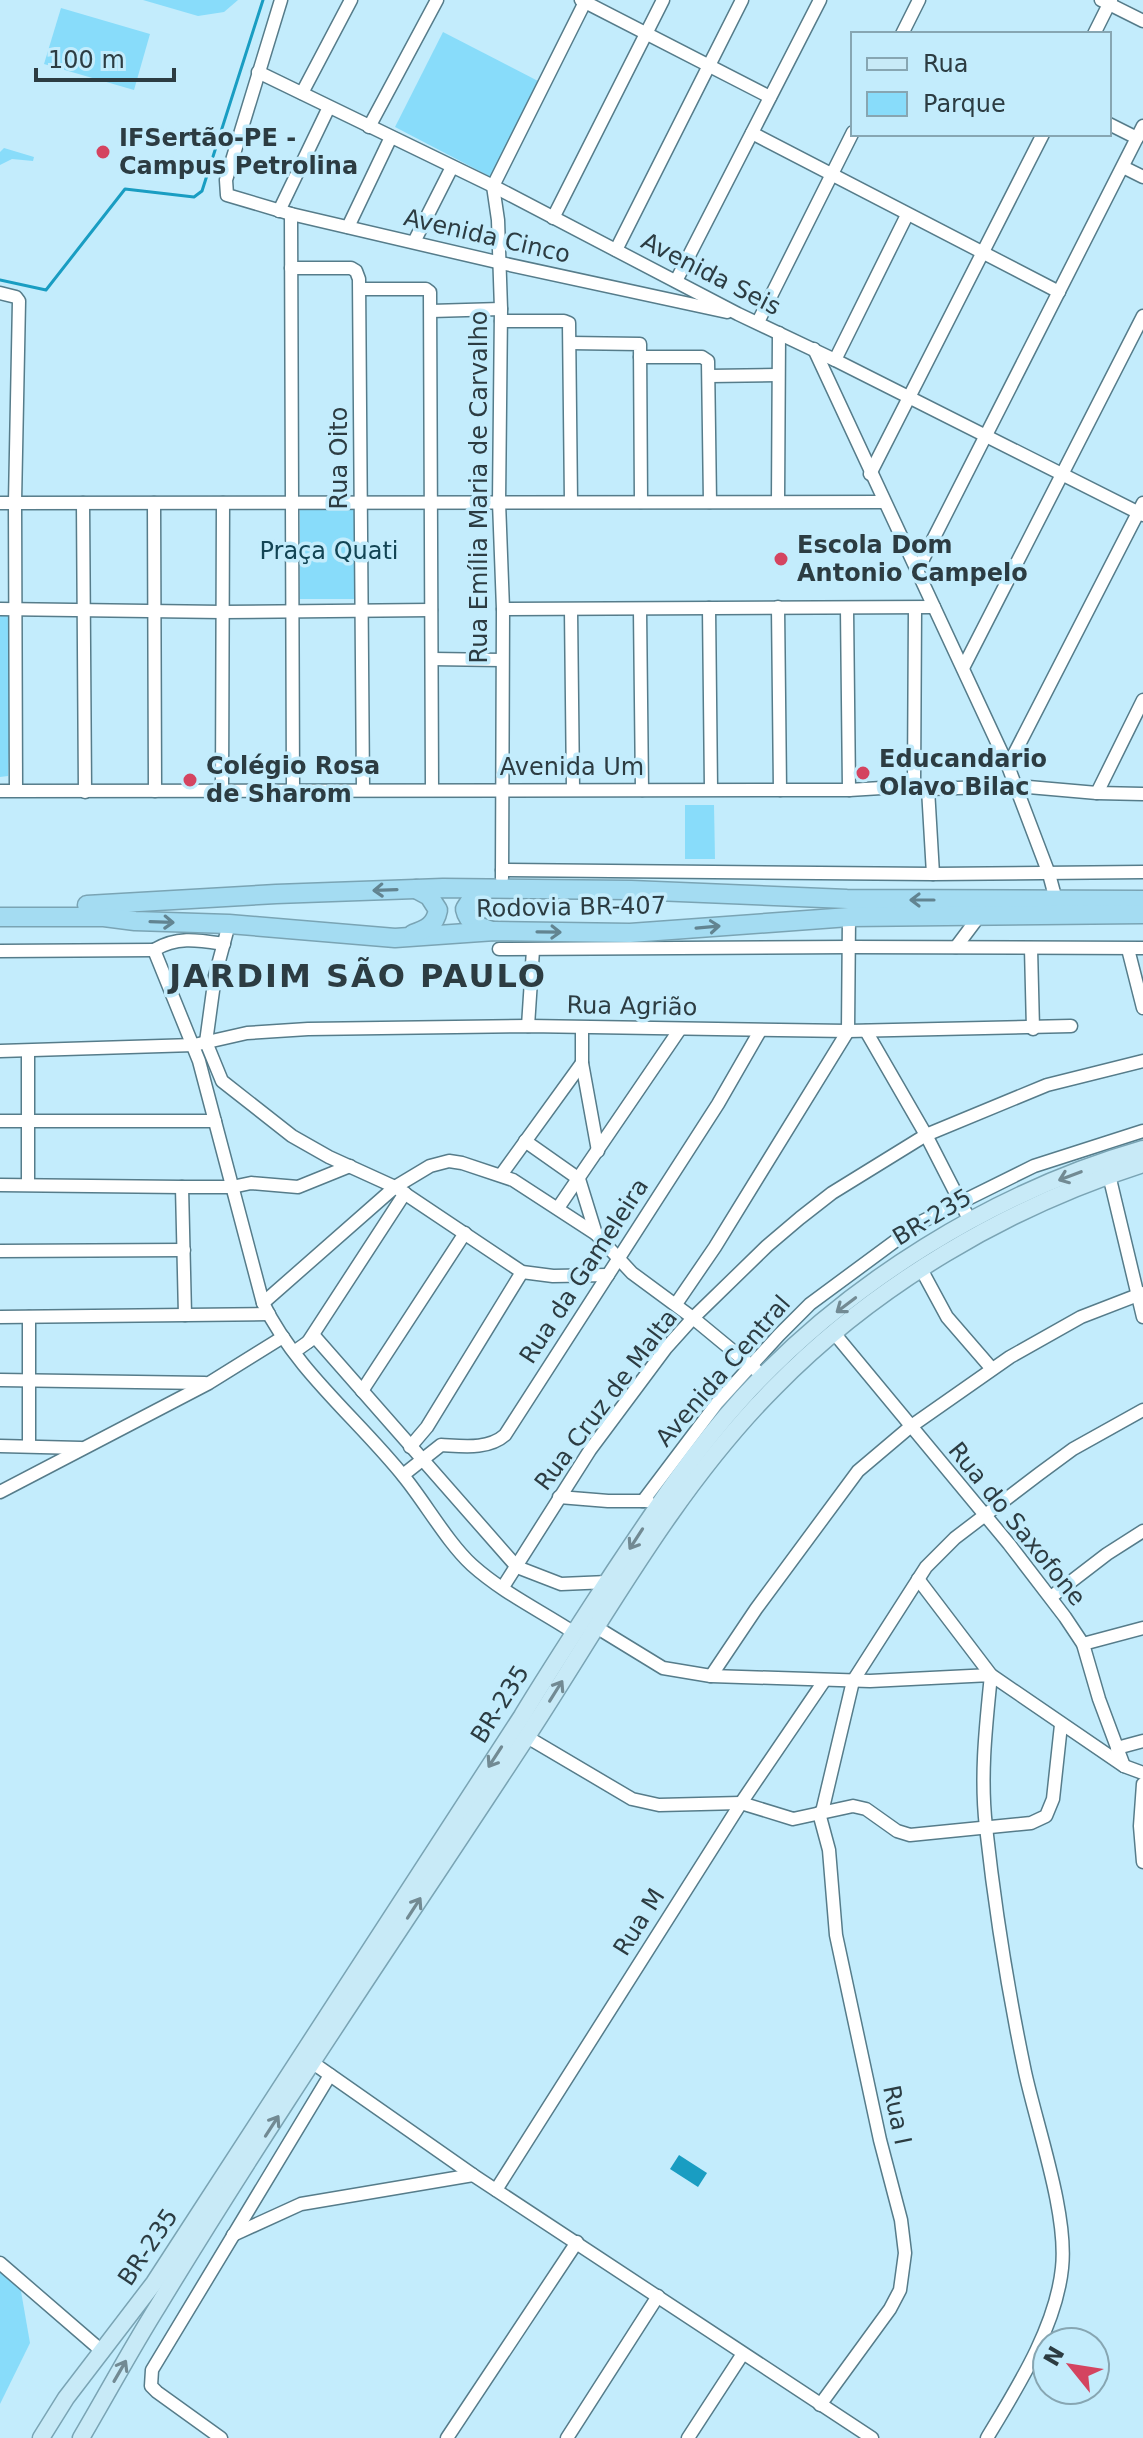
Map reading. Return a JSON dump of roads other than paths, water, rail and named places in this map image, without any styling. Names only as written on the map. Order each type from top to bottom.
[{"type":"highway","name":"Rodovia BR-407","points":[[0,905],[128,904],[416,889],[497,879],[631,890],[847,899],[1143,900]]},
{"type":"highway","points":[[497,879],[472,898],[465,909],[468,918],[497,940]]},
{"type":"highway","points":[[395,938],[424,930],[437,917],[437,904],[416,889]]},
{"type":"highway","name":"Rodovia BR-407","points":[[0,917],[104,917],[395,938],[497,940],[849,917],[1143,914]]},
{"type":"main road","name":"BR-235","points":[[81,2438],[166,2293],[313,2063],[596,1627],[746,1405],[758,1371],[889,1271],[969,1219],[1038,1188],[1143,1149]]},
{"type":"main road","name":"BR-235","points":[[41,2438],[66,2398],[154,2283],[522,1716],[573,1632],[688,1464],[746,1405],[834,1333],[921,1269],[1014,1215],[1143,1164]]},
{"type":"main road","points":[[66,2398],[82,2403],[92,2419]]},
{"type":"street","points":[[258,72],[281,0]]},
{"type":"street","points":[[302,93],[351,0]]},
{"type":"street","points":[[369,127],[437,0]]},
{"type":"street","points":[[553,218],[663,0]]},
{"type":"street","points":[[616,250],[742,0]]},
{"type":"street","points":[[676,281],[820,0]]},
{"type":"street","points":[[903,32],[919,0]]},
{"type":"street","points":[[493,186],[583,1],[770,97]]},
{"type":"street","points":[[1095,32],[1107,1],[1143,21]]},
{"type":"street","name":"Avenida Seis","points":[[258,72],[493,186],[738,314],[1141,510]]},
{"type":"street","name":"Avenida Cinco","points":[[258,72],[226,180],[227,195],[285,212],[501,263],[738,314]]},
{"type":"street","points":[[293,789],[291,268],[285,212],[329,107]]},
{"type":"street","points":[[917,571],[1140,132],[1111,125]]},
{"type":"street","points":[[752,133],[1059,292]]},
{"type":"street","points":[[758,322],[851,136]]},
{"type":"street","points":[[870,474],[1042,136]]},
{"type":"street","points":[[348,227],[391,137]]},
{"type":"street","points":[[414,242],[452,167]]},
{"type":"street","points":[[1123,167],[1143,177]]},
{"type":"street","name":"Rua Emília Maria de Carvalho","points":[[493,186],[501,263],[499,502],[503,609],[497,879]]},
{"type":"street","points":[[835,360],[907,215]]},
{"type":"street","name":"Rua Oito","points":[[291,268],[351,268],[356,271],[360,289],[363,790]]},
{"type":"street","points":[[360,289],[429,290],[432,789]]},
{"type":"street","points":[[0,293],[19,298],[15,502],[16,790]]},
{"type":"street","points":[[431,311],[569,323],[571,502]]},
{"type":"street","points":[[963,668],[1143,316]]},
{"type":"street","points":[[778,501],[779,333]]},
{"type":"street","points":[[570,343],[707,359],[710,502]]},
{"type":"street","points":[[814,349],[1017,786],[1056,900]]},
{"type":"street","points":[[640,351],[641,502]]},
{"type":"street","points":[[709,376],[777,375]]},
{"type":"street","points":[[0,385],[16,386]]},
{"type":"street","points":[[0,503],[883,502]]},
{"type":"street","points":[[83,503],[85,792]]},
{"type":"street","points":[[154,503],[155,791]]},
{"type":"street","points":[[222,790],[223,503]]},
{"type":"street","points":[[1008,766],[1141,510]]},
{"type":"street","points":[[778,607],[780,790]]},
{"type":"street","points":[[503,609],[934,607]]},
{"type":"street","points":[[709,608],[711,789]]},
{"type":"street","points":[[0,609],[85,612],[431,610]]},
{"type":"street","points":[[847,609],[849,790]]},
{"type":"street","points":[[914,786],[915,609]]},
{"type":"street","points":[[571,610],[573,789]]},
{"type":"street","points":[[640,610],[642,790]]},
{"type":"street","points":[[432,659],[501,660]]},
{"type":"street","points":[[1097,793],[1143,700]]},
{"type":"street","name":"Avenida Um","points":[[0,791],[849,790],[914,786],[928,789],[1017,786],[1143,794]]},
{"type":"street","points":[[928,789],[933,874]]},
{"type":"street","points":[[497,879],[1143,872]]},
{"type":"street","points":[[956,947],[980,915]]},
{"type":"street","points":[[676,1304],[715,1247],[848,1031],[849,917]]},
{"type":"street","points":[[229,924],[200,1044],[215,1121],[266,1309],[294,1352],[403,1475],[469,1562],[573,1632]]},
{"type":"street","points":[[0,951],[154,950],[167,942],[186,939],[224,944]]},
{"type":"street","points":[[497,940],[533,950],[1143,948]]},
{"type":"street","points":[[1031,948],[1033,1029]]},
{"type":"street","points":[[1128,949],[1143,1008]]},
{"type":"street","points":[[154,950],[174,1003],[222,1081],[292,1136],[400,1190],[522,1272],[553,1276],[608,1275]]},
{"type":"street","points":[[528,1026],[533,950]]},
{"type":"street","name":"Rua Agrião","points":[[0,1051],[200,1044],[247,1033],[308,1029],[528,1026],[866,1031],[1071,1026]]},
{"type":"street","points":[[582,1028],[582,1063],[598,1151]]},
{"type":"street","points":[[558,1208],[680,1029]]},
{"type":"street","name":"Rua da Gameleira","points":[[403,1475],[441,1445],[496,1443],[505,1435],[718,1104],[760,1031]]},
{"type":"street","points":[[866,1031],[926,1135],[969,1219]]},
{"type":"street","points":[[28,1051],[28,1184]]},
{"type":"street","name":"Rua Cruz de Malta","points":[[503,1587],[559,1497],[630,1396],[693,1318],[800,1218],[832,1193],[926,1135],[1047,1085],[1143,1061]]},
{"type":"street","points":[[501,1175],[582,1063]]},
{"type":"street","points":[[0,1121],[215,1121]]},
{"type":"street","name":"Avenida Central","points":[[643,1501],[717,1403],[758,1371],[779,1335],[810,1304],[921,1222],[1034,1166],[1143,1131]]},
{"type":"street","points":[[525,1141],[579,1179],[596,1234]]},
{"type":"street","points":[[0,1317],[185,1315],[266,1309],[417,1172],[449,1161],[501,1175],[558,1208],[596,1234],[632,1273],[676,1304],[758,1371]]},
{"type":"street","points":[[0,1185],[232,1187],[251,1183],[298,1187],[350,1166]]},
{"type":"street","points":[[1109,1175],[1140,1294],[1143,1317]]},
{"type":"street","points":[[182,1187],[185,1315]]},
{"type":"street","points":[[294,1352],[312,1339],[400,1190]]},
{"type":"street","points":[[362,1391],[465,1233]]},
{"type":"street","points":[[0,1251],[184,1250]]},
{"type":"street","points":[[921,1269],[947,1317],[992,1369]]},
{"type":"street","points":[[410,1447],[427,1427],[522,1272]]},
{"type":"street","points":[[711,1676],[756,1609],[858,1471],[910,1427],[992,1369],[1081,1317],[1140,1294]]},
{"type":"street","points":[[29,1317],[29,1446]]},
{"type":"street","name":"Rua do Saxofone","points":[[834,1333],[1051,1597],[1083,1644],[1124,1766]]},
{"type":"street","points":[[0,1492],[209,1383],[283,1337]]},
{"type":"street","points":[[312,1339],[362,1391],[517,1567],[561,1584],[608,1582]]},
{"type":"street","points":[[0,1380],[209,1383]]},
{"type":"street","points":[[821,1812],[853,1681],[938,1553],[1073,1449],[1143,1410]]},
{"type":"street","points":[[0,1446],[81,1448]]},
{"type":"street","points":[[559,1497],[661,1503]]},
{"type":"street","points":[[1051,1597],[1143,1531]]},
{"type":"street","points":[[918,1579],[991,1675],[1124,1766],[1143,1773]]},
{"type":"street","points":[[596,1627],[663,1668],[711,1676],[853,1681],[991,1675]]},
{"type":"street","points":[[1083,1644],[1143,1628]]},
{"type":"street","points":[[987,2438],[1054,2312],[1063,2265],[1059,2215],[1025,2073],[998,1925],[986,1827],[984,1764],[991,1675]]},
{"type":"street","name":"Rua M","points":[[496,2190],[741,1803],[824,1681]]},
{"type":"street","points":[[527,1737],[632,1799],[659,1805],[741,1803],[793,1819],[853,1806],[866,1809],[897,1831],[910,1835],[1031,1823],[1046,1816],[1053,1799],[1061,1725]]},
{"type":"street","points":[[1117,1748],[1143,1741]]},
{"type":"street","points":[[1143,1784],[1140,1816],[1143,1862]]},
{"type":"street","name":"Rua I","points":[[820,2405],[890,2309],[900,2290],[905,2253],[901,2220],[836,1935],[830,1862],[821,1812]]},
{"type":"street","points":[[313,2063],[473,2175],[872,2438]]},
{"type":"street","points":[[221,2438],[157,2392],[150,2380],[163,2349],[330,2075]]},
{"type":"street","points":[[233,2235],[301,2204],[473,2175]]},
{"type":"street","points":[[447,2438],[577,2242]]},
{"type":"street","points":[[0,2263],[103,2352]]},
{"type":"street","points":[[567,2438],[658,2296]]},
{"type":"street","points":[[688,2438],[742,2355]]},
{"type":"waterway","points":[[0,280],[46,290],[125,189],[194,197],[202,191],[263,0]]},
{"type":"place","name":"IFSertão-PE - Campus Petrolina","points":[[103,152]]},
{"type":"place","name":"Escola Dom Antonio Campelo","points":[[781,559]]},
{"type":"place","name":"Educandario Olavo Bilac","points":[[863,773]]},
{"type":"place","name":"Colégio Rosa de Sharom","points":[[190,780]]},
{"type":"district","name":"JARDIM SÃO PAULO","points":[[358,976]]},
{"type":"park label","name":"Praça Quati","points":[[329,551]]}]
